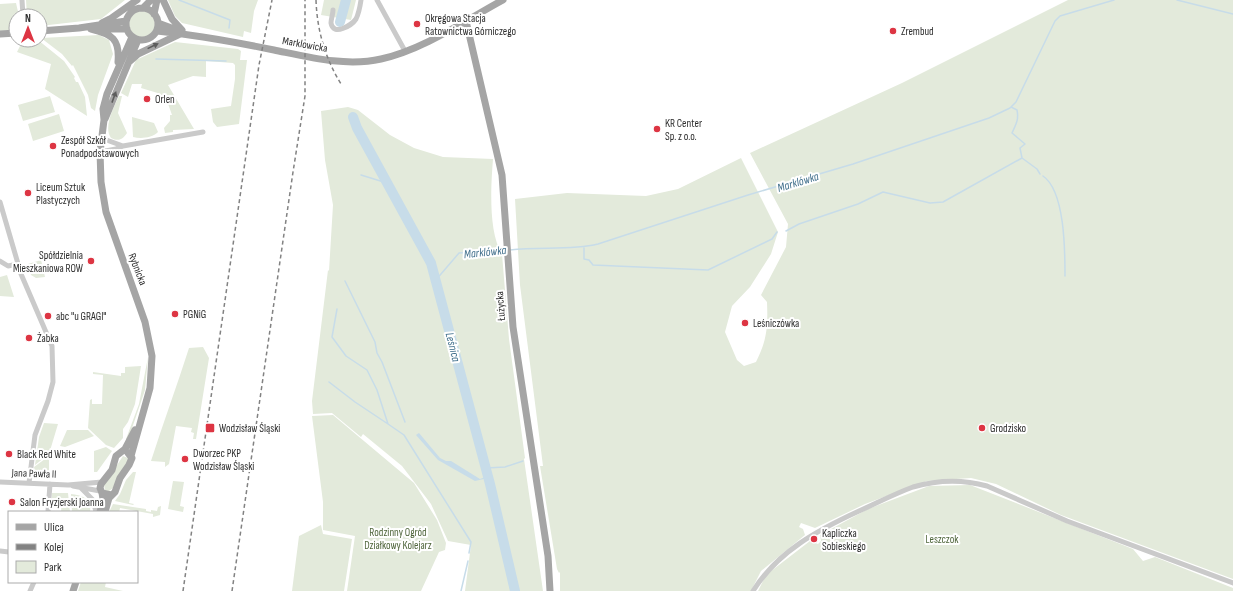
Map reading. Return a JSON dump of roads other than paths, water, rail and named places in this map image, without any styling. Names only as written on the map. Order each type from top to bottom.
[{"type":"main road","points":[[93,27],[110,19],[137,0]]},
{"type":"main road","points":[[151,0],[143,8],[131,12],[126,21],[127,29],[135,38],[150,39],[158,27],[154,14],[157,0]]},
{"type":"main road","points":[[127,64],[136,55],[182,32],[172,19],[163,0]]},
{"type":"main road","name":"Marklowicka","points":[[158,27],[330,60],[364,62],[391,57],[405,51],[466,21],[504,0]]},
{"type":"main road","points":[[143,8],[154,14]]},
{"type":"main road","points":[[48,30],[93,27],[126,21]]},
{"type":"main road","name":"Łużycka","points":[[466,21],[502,175],[513,327],[547,549],[550,591]]},
{"type":"main road","points":[[93,27],[127,29]]},
{"type":"main road","points":[[93,27],[107,34],[114,40],[119,52],[117,67]]},
{"type":"main road","name":"Rybnicka","points":[[105,511],[111,495],[115,492],[121,475],[131,463],[131,456],[150,388],[152,370],[150,344],[146,322],[106,212],[101,182],[100,152],[104,120],[127,64],[135,38]]},
{"type":"main road","name":"Rybnicka","points":[[104,120],[103,109],[117,67],[135,38]]},
{"type":"main road","name":"Rybnicka","points":[[102,482],[112,470],[116,456],[122,452],[139,425]]},
{"type":"main road","points":[[122,452],[128,452],[131,456]]},
{"type":"main road","points":[[100,511],[102,502],[100,486],[102,482]]},
{"type":"main road","points":[[101,492],[111,495]]},
{"type":"street","name":"Marklowicka","points":[[333,10],[331,24],[336,29],[344,29],[355,20],[359,13],[361,0]]},
{"type":"street","points":[[377,0],[405,51]]},
{"type":"street","points":[[100,152],[123,146],[203,132]]},
{"type":"street","points":[[101,138],[123,146]]},
{"type":"street","points":[[0,202],[25,284],[50,338],[54,366],[51,391],[32,447],[29,483]]},
{"type":"street","points":[[0,261],[8,266],[18,264]]},
{"type":"street","points":[[753,591],[783,556],[817,531],[912,487],[950,481],[973,482],[987,486],[1074,524],[1233,583]]},
{"type":"street","name":"Jana Pawła II","points":[[0,482],[68,485],[95,488],[101,492]]},
{"type":"street","name":"Jana Pawła II","points":[[68,485],[102,482]]},
{"type":"street","points":[[48,511],[50,484]]},
{"type":"street","points":[[80,487],[88,493],[93,500],[96,511]]},
{"type":"water","points":[[419,433],[440,458],[446,461],[451,461],[480,479],[488,476],[488,478],[475,481],[438,460],[416,435]]},
{"type":"waterway","points":[[179,0],[230,20],[229,28]]},
{"type":"waterway","name":"Leśnica","points":[[340,22],[346,0]]},
{"type":"waterway","name":"Marklówka","points":[[510,250],[565,248],[598,244],[748,195],[853,164],[989,118],[1010,108],[1016,102],[1055,21],[1060,16],[1114,0]]},
{"type":"waterway","name":"Marklówka","points":[[1177,0],[1233,14]]},
{"type":"waterway","points":[[156,59],[226,61]]},
{"type":"waterway","points":[[1011,107],[1017,110],[1018,113],[1017,122],[1012,133],[1025,144],[1020,148],[1022,158],[1037,169],[1040,174]]},
{"type":"waterway","name":"Leśnica","points":[[353,117],[357,128],[431,263],[490,484],[515,591]]},
{"type":"waterway","points":[[786,231],[799,224],[858,204],[883,192],[930,203],[943,202],[1022,158]]},
{"type":"waterway","points":[[361,175],[387,183]]},
{"type":"waterway","points":[[1043,176],[1056,194],[1060,208],[1064,237],[1065,276]]},
{"type":"waterway","points":[[584,248],[584,259],[589,260],[593,265],[708,270],[772,239],[777,232]]},
{"type":"waterway","name":"Marklówka","points":[[435,281],[459,253],[504,250]]},
{"type":"waterway","points":[[345,281],[375,342],[377,353],[382,362],[405,422]]},
{"type":"waterway","points":[[337,309],[332,337],[346,356],[367,370],[377,390],[388,424],[404,435],[471,542],[469,553]]},
{"type":"waterway","points":[[329,382],[355,402],[388,424]]},
{"type":"waterway","points":[[486,468],[505,467],[523,461]]},
{"type":"waterway","points":[[461,591],[468,561]]},
{"type":"railway","points":[[183,591],[259,65],[272,0]]},
{"type":"railway","points":[[232,591],[305,96],[305,0]]},
{"type":"railway","points":[[316,0],[318,22],[323,44],[330,64],[341,84]]},
{"type":"place","name":"Okręgowa Stacja Ratownictwa Górniczego","points":[[417,24]]},
{"type":"place","name":"Zrembud","points":[[893,31]]},
{"type":"place","name":"Orlen","points":[[147,99]]},
{"type":"place","name":"KR Center Sp. z o.o.","points":[[657,129]]},
{"type":"place","name":"Zespół Szkół Ponadpodstawowych","points":[[53,146]]},
{"type":"place","name":"Liceum Sztuk Plastyczych","points":[[28,193]]},
{"type":"place","name":"Spółdzielnia Mieszkaniowa ROW","points":[[91,261]]},
{"type":"place","name":"PGNiG","points":[[175,314]]},
{"type":"place","name":"abc \"u GRAGI\"","points":[[48,316]]},
{"type":"place","name":"Leśniczówka","points":[[745,323]]},
{"type":"place","name":"Żabka","points":[[29,338]]},
{"type":"place","name":"Wodzisław Śląski","points":[[210,428]]},
{"type":"place","name":"Grodzisko","points":[[982,428]]},
{"type":"place","name":"Black Red White","points":[[9,454]]},
{"type":"place","name":"Dworzec PKP Wodzisław Śląski","points":[[185,459]]},
{"type":"place","name":"Salon Fryzjerski Joanna","points":[[12,502]]},
{"type":"place","name":"Kapliczka Sobieskiego","points":[[814,539]]},
{"type":"park label","name":"Rodzinny Ogród Działkowy Kolejarz","points":[[398,538]]},
{"type":"park label","name":"Leszczok","points":[[942,539]]}]
